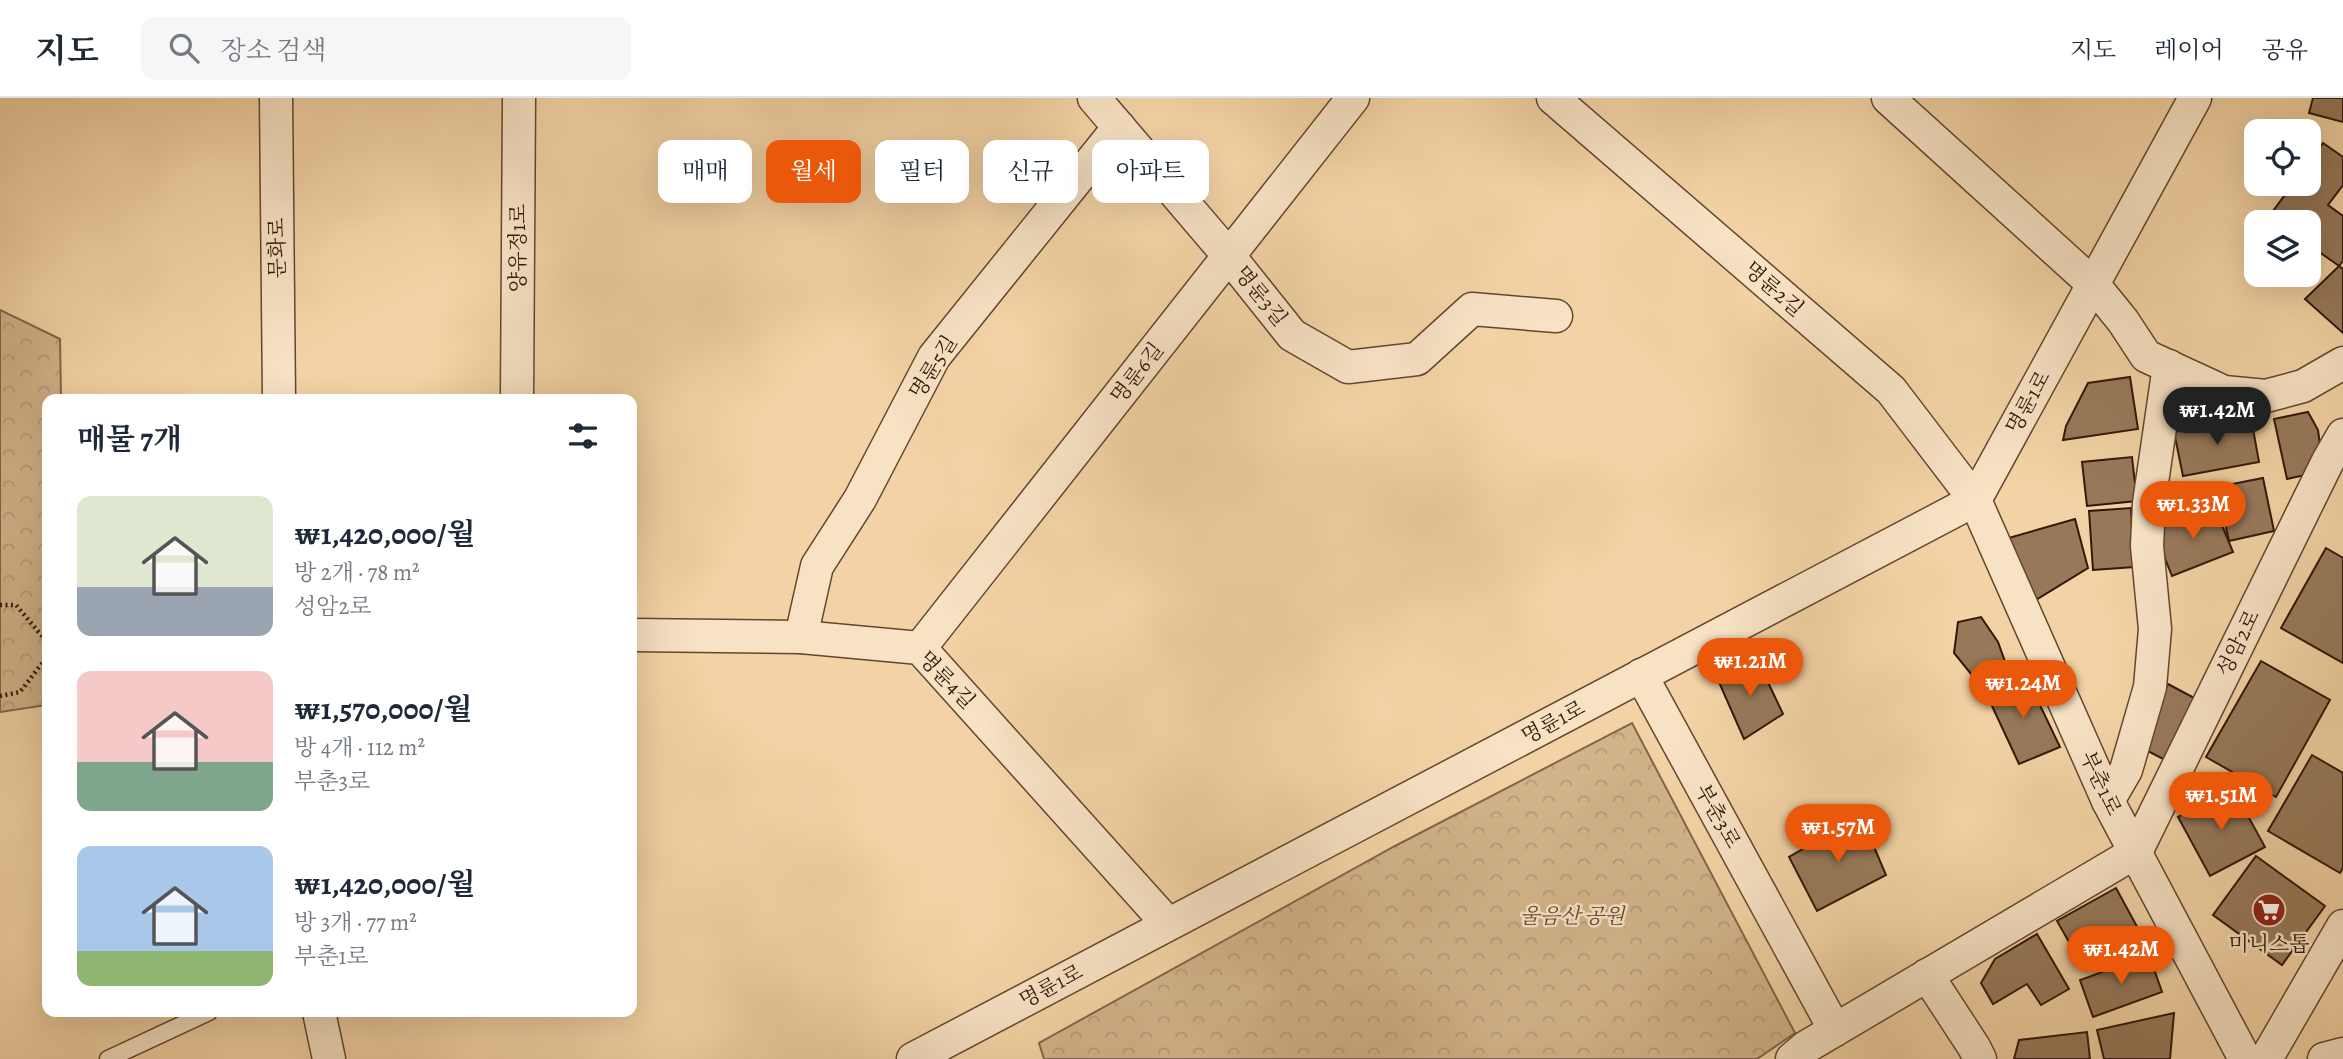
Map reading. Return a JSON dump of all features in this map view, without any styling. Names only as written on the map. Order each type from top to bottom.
[{"type":"street","name":"문화로","points":[[276,98],[279,394]]},
{"type":"street","name":"양유정1로","points":[[517,394],[519,98]]},
{"type":"street","name":"명륜3길","points":[[1094,98],[1229,256],[1292,335],[1348,367],[1417,359],[1472,309],[1556,316]]},
{"type":"street","name":"명륜6길","points":[[920,648],[1353,98]]},
{"type":"street","name":"명륜2길","points":[[1553,98],[1891,390],[1975,499]]},
{"type":"street","points":[[1888,98],[2093,284],[2123,321],[2146,356],[2224,392],[2266,396],[2303,386],[2343,363]]},
{"type":"street","name":"명륜1로","points":[[913,1059],[1975,499],[2195,98]]},
{"type":"street","name":"명륜5길","points":[[801,637],[817,566],[860,499],[934,357],[1119,127]]},
{"type":"street","points":[[2108,801],[2126,771],[2150,687],[2155,629],[2147,546],[2149,503],[2169,366]]},
{"type":"street","name":"성암2로","points":[[2136,852],[2338,456]]},
{"type":"street","name":"부춘1로","points":[[1975,499],[2108,801],[2245,1059]]},
{"type":"street","name":"명륜4길","points":[[637,635],[801,637],[920,648],[1168,925]]},
{"type":"street","name":"부춘3로","points":[[1641,675],[1835,1030]]},
{"type":"street","points":[[1792,1059],[1806,1047],[2136,852]]},
{"type":"street","points":[[2266,1059],[2343,926]]},
{"type":"street","points":[[1927,975],[1980,1059]]},
{"type":"street","points":[[320,1017],[329,1059]]},
{"type":"street","points":[[2323,1059],[2343,1054]]},
{"type":"lane","points":[[108,1059],[198,1017]]},
{"type":"path","points":[[0,604],[16,605],[42,636]]},
{"type":"path","points":[[0,696],[20,692],[42,663]]},
{"type":"green space","points":[[0,310],[60,339],[61,394],[42,394],[42,706],[0,712]]},
{"type":"green space","name":"울음산 공원","points":[[1632,723],[1795,1033],[1757,1059],[1044,1059],[1039,1043],[1395,846]]},
{"type":"building","points":[[2313,98],[2343,98],[2343,122],[2309,113]]},
{"type":"building","points":[[2323,143],[2343,157],[2343,185],[2328,205],[2343,216],[2343,261],[2339,266],[2321,253],[2321,210],[2274,210],[2284,196],[2321,196]]},
{"type":"building","points":[[2339,266],[2343,269],[2343,333],[2305,299],[2317,287],[2321,287],[2321,283]]},
{"type":"building","points":[[2130,377],[2138,429],[2063,440],[2066,426],[2088,383]]},
{"type":"building","points":[[2308,412],[2318,430],[2320,445],[2314,473],[2287,479],[2274,419]]},
{"type":"building","points":[[2251,418],[2259,462],[2183,476],[2174,432]]},
{"type":"building","points":[[2132,457],[2137,501],[2087,506],[2082,462]]},
{"type":"building","points":[[2263,478],[2274,531],[2229,541],[2217,487]]},
{"type":"building","points":[[2214,506],[2233,552],[2172,576],[2154,531]]},
{"type":"building","points":[[2131,508],[2134,567],[2093,570],[2089,511]]},
{"type":"building","points":[[2075,519],[2088,568],[2034,601],[1998,541]]},
{"type":"building","points":[[2326,548],[2343,558],[2343,663],[2281,628]]},
{"type":"building","points":[[1981,617],[1998,642],[2008,670],[1976,680],[1954,653],[1958,622]]},
{"type":"building","points":[[1756,657],[1783,714],[1744,739],[1718,680]]},
{"type":"building","points":[[2261,661],[2330,700],[2276,797],[2206,757]]},
{"type":"building","points":[[2026,676],[2060,747],[2019,764],[1986,693]]},
{"type":"building","points":[[2168,684],[2198,700],[2167,761],[2136,745]]},
{"type":"building","points":[[2312,755],[2343,773],[2343,868],[2340,873],[2268,831]]},
{"type":"building","points":[[2232,787],[2265,847],[2210,876],[2178,817]]},
{"type":"building","points":[[1861,816],[1886,875],[1817,911],[1789,857]]},
{"type":"building","name":"미니스톱","points":[[2256,856],[2325,906],[2282,965],[2213,915]]},
{"type":"building","points":[[2116,888],[2140,932],[2082,965],[2057,921]]},
{"type":"building","points":[[2037,934],[2069,989],[2041,1005],[2027,984],[1993,1004],[1981,983],[1995,959]]},
{"type":"building","points":[[2149,955],[2162,992],[2093,1017],[2080,980]]},
{"type":"building","points":[[2174,1013],[2170,1059],[2104,1059],[2097,1030]]},
{"type":"building","points":[[2087,1032],[2090,1059],[2014,1059],[2019,1040]]},
{"type":"place","name":"미니스톱","points":[[2269,910]]}]
